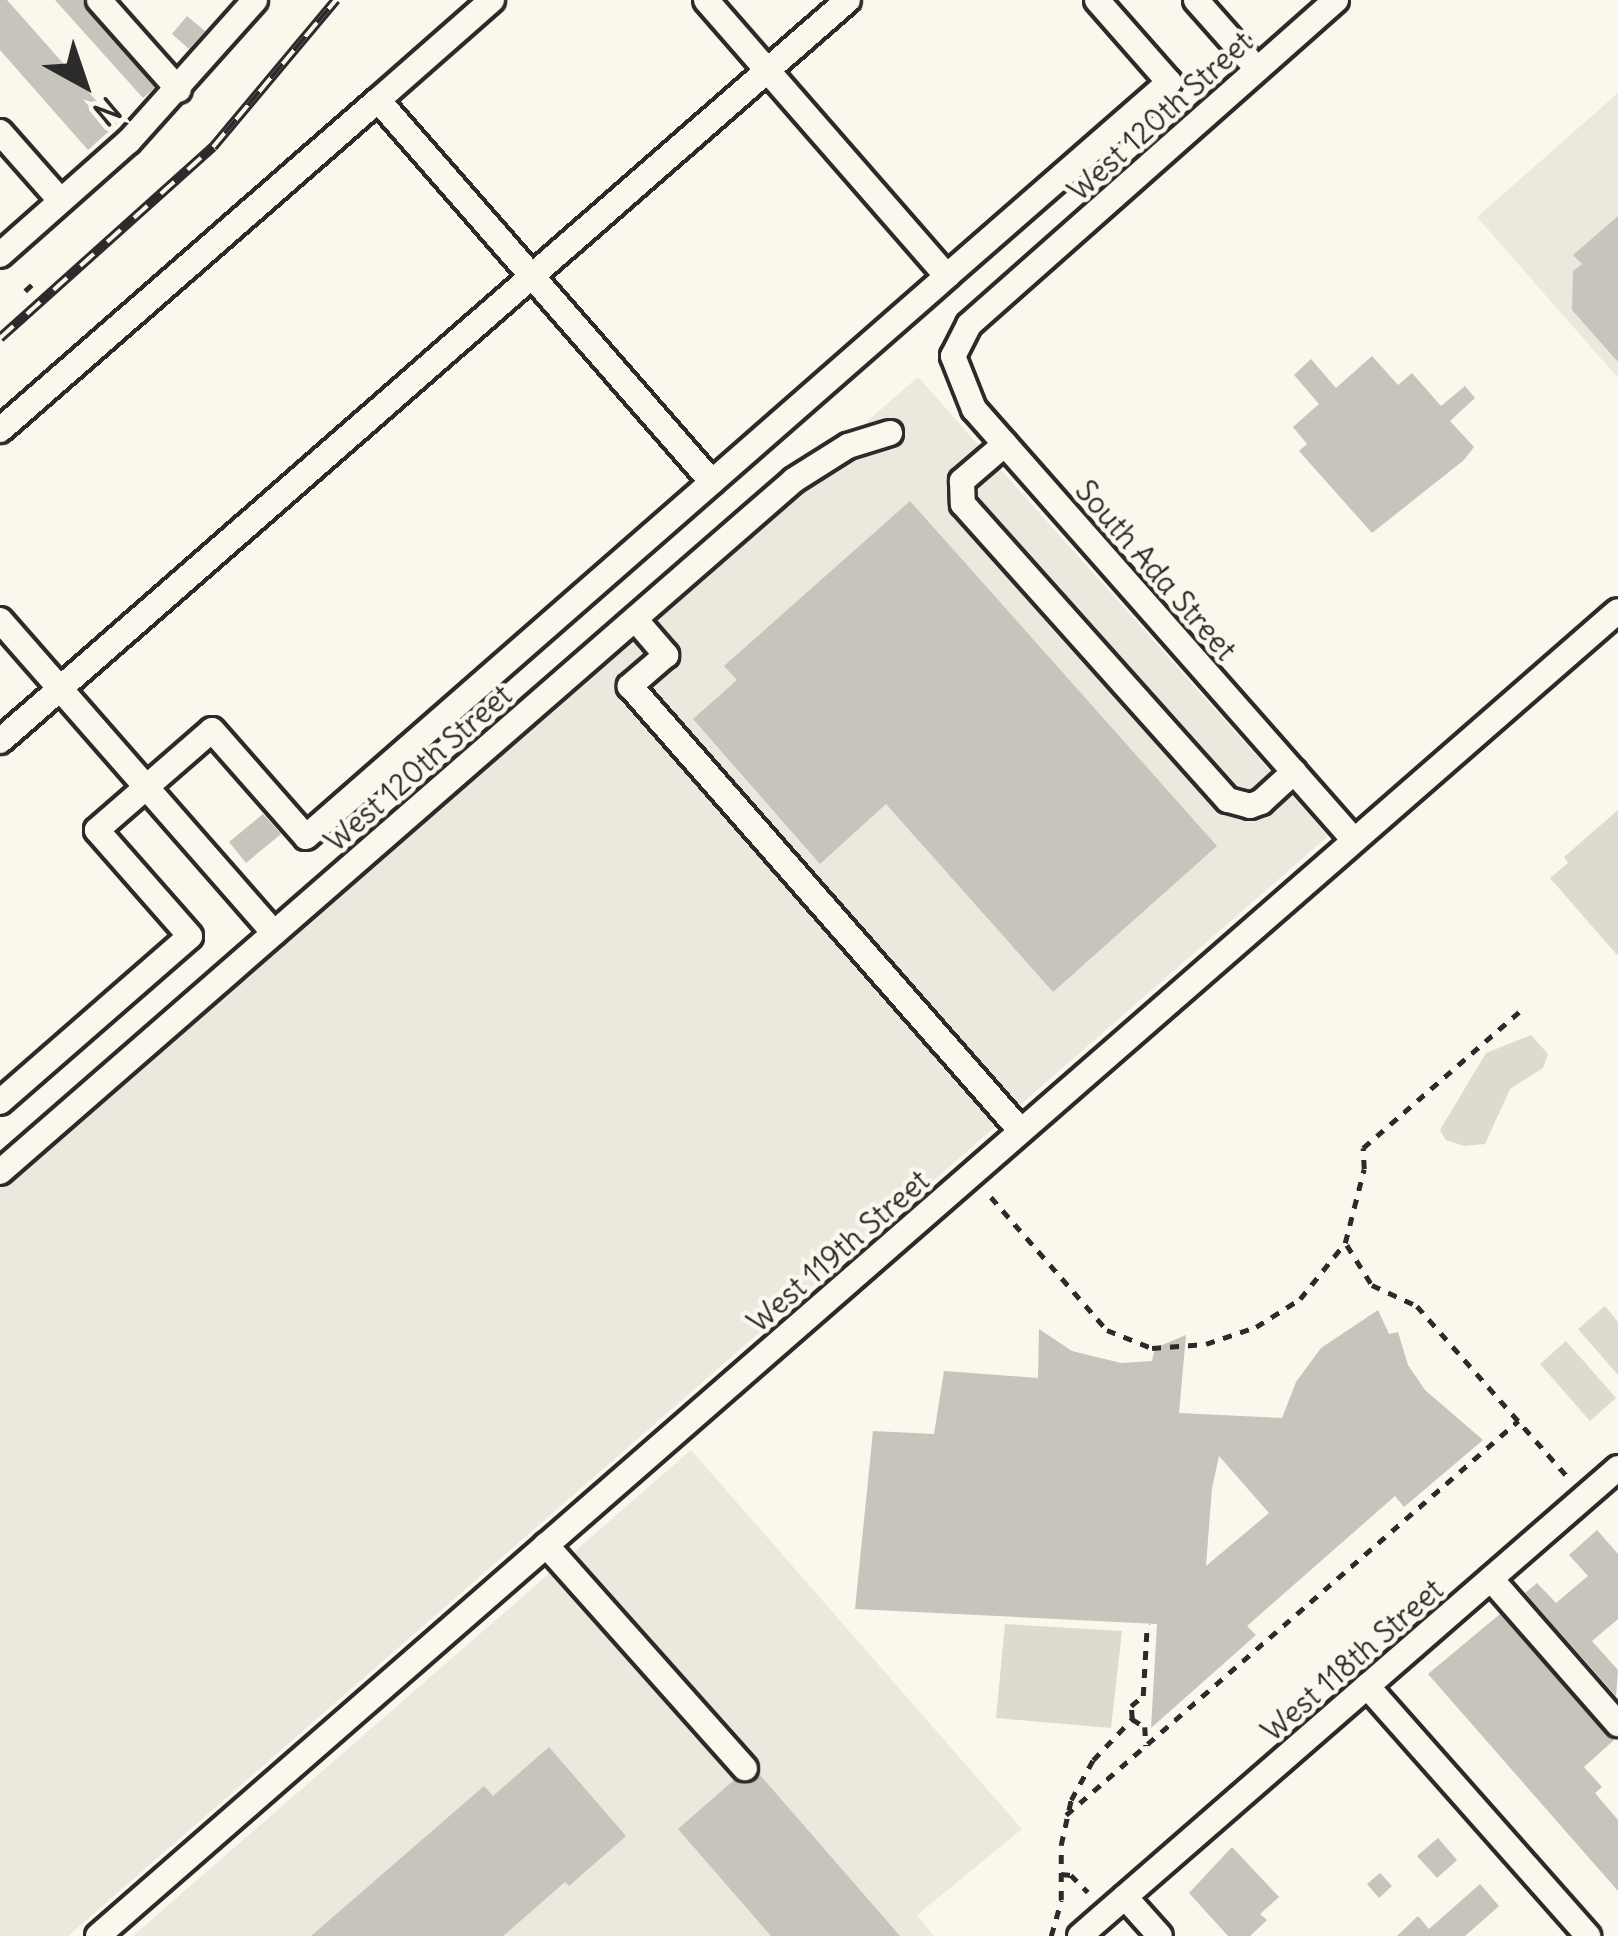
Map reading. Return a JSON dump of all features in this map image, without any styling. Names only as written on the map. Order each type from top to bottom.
[{"type":"street","points":[[99,0],[179,90]]},
{"type":"street","points":[[0,255],[179,90],[255,0]]},
{"type":"street","points":[[0,430],[492,0]]},
{"type":"street","points":[[706,0],[947,276]]},
{"type":"street","points":[[0,741],[848,0]]},
{"type":"street","points":[[0,1102],[190,936],[98,830],[212,730],[306,837],[1169,82],[1097,0]]},
{"type":"street","points":[[1196,0],[1257,70]]},
{"type":"street","name":"West 120th Street","points":[[969,325],[1336,0]]},
{"type":"street","points":[[378,100],[712,482]]},
{"type":"street","points":[[0,132],[60,200]]},
{"type":"street","name":"South Ada Street","points":[[969,325],[957,341],[956,372],[974,409],[1354,840]]},
{"type":"street","name":"West 120th Street","points":[[0,1172],[794,480],[848,446],[890,433]]},
{"type":"street","points":[[1005,444],[962,481],[963,504],[1228,800],[1250,806],[1261,802],[1294,772]]},
{"type":"street","name":"West 119th Street","points":[[98,1936],[1618,610]]},
{"type":"street","points":[[0,620],[274,933]]},
{"type":"street","points":[[635,620],[666,655],[630,686],[1021,1131]]},
{"type":"street","name":"West 118th Street","points":[[1080,1936],[1616,1474]]},
{"type":"street","points":[[546,1545],[745,1768]]},
{"type":"street","points":[[1490,1579],[1618,1724]]},
{"type":"street","points":[[1367,1686],[1588,1936]]},
{"type":"street","points":[[1125,1897],[1160,1936]]},
{"type":"path","points":[[25,291],[37,280]]},
{"type":"path","points":[[991,1197],[1107,1330],[1152,1348],[1206,1344],[1256,1327],[1300,1299],[1345,1243],[1364,1169],[1363,1148],[1519,1012]]},
{"type":"path","points":[[1345,1243],[1372,1285],[1417,1306],[1567,1476]]},
{"type":"path","points":[[1066,1815],[1518,1421]]},
{"type":"path","points":[[1051,1936],[1058,1919],[1066,1815],[1093,1760],[1132,1719],[1131,1706],[1143,1696],[1147,1624]]},
{"type":"path","points":[[1132,1719],[1145,1726],[1146,1745]]},
{"type":"path","points":[[1061,1874],[1071,1875],[1088,1892]]},
{"type":"shaded area","points":[[1618,93],[1618,378],[1477,217]]},
{"type":"shaded area","points":[[918,377],[1328,836],[68,1936],[0,1936],[0,1178]]},
{"type":"shaded area","points":[[1618,810],[1618,956],[1550,878],[1568,863],[1564,857]]},
{"type":"shaded area","points":[[1531,1035],[1548,1054],[1543,1068],[1510,1089],[1485,1144],[1464,1146],[1446,1140],[1440,1130],[1486,1053]]},
{"type":"shaded area","points":[[1605,1306],[1618,1322],[1618,1375],[1578,1329]]},
{"type":"shaded area","points":[[1566,1341],[1616,1398],[1590,1421],[1540,1364]]},
{"type":"shaded area","points":[[691,1450],[1022,1829],[917,1915],[934,1936],[133,1936]]},
{"type":"shaded area","points":[[1005,1624],[1122,1631],[1111,1728],[996,1718]]},
{"type":"building","points":[[0,0],[7,0],[117,124],[88,150],[0,50]]},
{"type":"building","points":[[55,0],[83,0],[155,87],[143,98]]},
{"type":"building","points":[[187,16],[205,31],[189,49],[172,34]]},
{"type":"building","points":[[1618,216],[1618,362],[1572,310],[1573,271],[1582,264],[1573,255]]},
{"type":"building","points":[[1372,356],[1398,385],[1412,373],[1441,406],[1465,386],[1475,398],[1450,421],[1474,447],[1372,533],[1299,451],[1307,444],[1293,427],[1319,404],[1294,375],[1311,359],[1336,388]]},
{"type":"building","points":[[910,501],[1217,846],[1053,992],[886,804],[820,864],[693,719],[737,680],[724,666]]},
{"type":"building","points":[[263,814],[281,834],[246,863],[229,842]]},
{"type":"building","points":[[1378,1310],[1389,1334],[1398,1332],[1408,1365],[1425,1390],[1483,1440],[1404,1507],[1395,1496],[1247,1626],[1256,1635],[1151,1728],[1157,1624],[855,1609],[873,1431],[934,1434],[944,1371],[1038,1378],[1039,1329],[1072,1351],[1121,1363],[1152,1361],[1155,1348],[1186,1335],[1179,1413],[1282,1418],[1296,1382],[1321,1348]],"holes":[[[1219,1456],[1269,1513],[1206,1566]]]},
{"type":"building","points":[[1597,1530],[1618,1554],[1618,1619],[1592,1641],[1618,1670],[1616,1696],[1525,1593],[1537,1583],[1556,1603],[1588,1576],[1569,1555]]},
{"type":"building","points":[[1500,1614],[1614,1740],[1584,1767],[1602,1787],[1595,1793],[1618,1820],[1618,1891],[1428,1674]]},
{"type":"building","points":[[549,1747],[626,1836],[569,1886],[565,1882],[503,1936],[311,1936],[484,1786],[493,1796]]},
{"type":"building","points":[[760,1775],[900,1936],[771,1936],[678,1829],[734,1780],[747,1784]]},
{"type":"building","points":[[1438,1838],[1457,1860],[1437,1878],[1417,1856]]},
{"type":"building","points":[[1232,1847],[1279,1897],[1260,1914],[1267,1920],[1250,1936],[1228,1936],[1189,1893]]},
{"type":"building","points":[[1380,1873],[1392,1886],[1379,1898],[1367,1884]]},
{"type":"building","points":[[1480,1884],[1499,1906],[1465,1936],[1397,1936],[1418,1916],[1429,1929]]},
{"type":"railway","points":[[0,338],[213,147],[336,0]]}]
